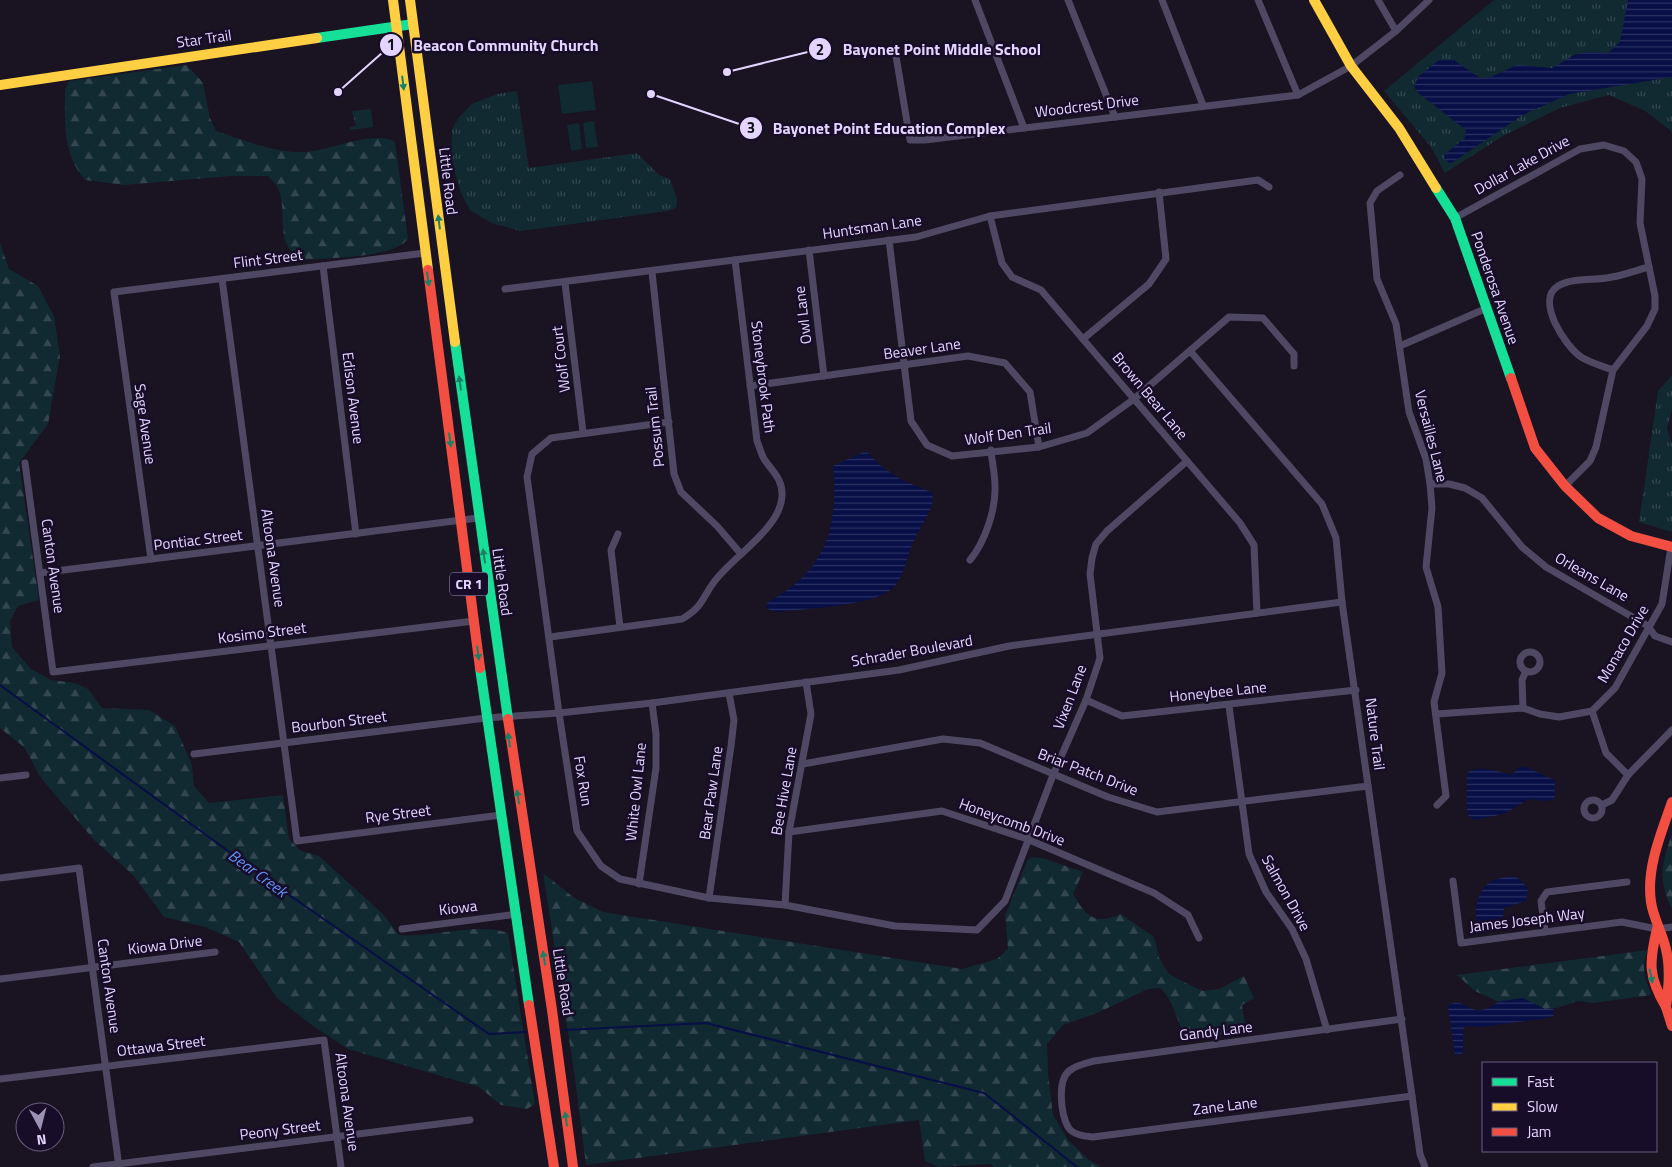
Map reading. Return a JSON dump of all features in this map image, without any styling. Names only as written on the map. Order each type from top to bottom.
[{"type":"main road","name":"CR 1","points":[[393,0],[486,718],[554,1167]]},
{"type":"main road","name":"Little Road","points":[[410,0],[478,518],[506,718],[552,1010],[573,1167]]},
{"type":"main road","name":"Ponderosa Avenue","points":[[1314,0],[1351,66],[1398,128],[1455,218],[1535,448],[1565,486],[1598,518],[1630,536],[1672,547]]},
{"type":"main road","name":"Star Trail","points":[[0,85],[413,24]]},
{"type":"main road","points":[[1666,1007],[1668,971],[1666,949],[1658,929],[1651,901],[1651,865],[1672,802]]},
{"type":"main road","points":[[1658,929],[1651,956],[1650,976],[1655,989],[1666,1007],[1672,1026]]},
{"type":"street","points":[[975,0],[1024,128]]},
{"type":"street","points":[[1068,0],[1115,117]]},
{"type":"street","points":[[1162,0],[1203,105]]},
{"type":"street","points":[[1258,0],[1298,95]]},
{"type":"street","points":[[1378,0],[1396,31]]},
{"type":"street","name":"Woodcrest Drive","points":[[895,50],[910,140],[925,140],[1298,95],[1351,66],[1396,31],[1429,0]]},
{"type":"street","name":"Dollar Lake Drive","points":[[1455,218],[1580,148],[1604,145],[1624,151],[1636,162],[1642,179],[1640,223],[1655,296],[1655,309],[1647,326],[1614,370],[1596,448],[1590,461],[1565,486]]},
{"type":"street","name":"Versailles Lane","points":[[1400,175],[1377,191],[1370,203],[1377,279],[1396,324],[1409,412],[1426,458],[1430,484],[1432,508],[1426,567],[1438,607],[1442,650],[1442,673],[1434,702],[1446,796],[1437,805]]},
{"type":"street","name":"Huntsman Lane","points":[[505,290],[916,237],[990,216],[1159,192],[1258,180],[1269,187]]},
{"type":"street","points":[[1084,339],[1149,284],[1166,259],[1159,192]]},
{"type":"street","name":"Brown Bear Lane","points":[[990,216],[1002,264],[1012,276],[1041,290],[1240,524],[1254,545],[1257,612]]},
{"type":"street","name":"Wolf Den Trail","points":[[889,240],[911,421],[927,444],[952,456],[990,450],[1038,447],[1088,433],[1134,400],[1229,317],[1263,318],[1294,354],[1294,366]]},
{"type":"street","name":"Owl Lane","points":[[809,250],[824,376]]},
{"type":"street","name":"Flint Street","points":[[114,292],[425,253]]},
{"type":"street","name":"Stoneybrook Path","points":[[550,637],[682,619],[693,613],[705,600],[714,582],[769,525],[779,510],[782,495],[778,476],[764,458],[757,441],[735,260]]},
{"type":"street","name":"Edison Avenue","points":[[323,266],[356,534]]},
{"type":"street","points":[[1614,370],[1593,364],[1570,348],[1557,329],[1550,298],[1553,290],[1560,284],[1611,278],[1649,267]]},
{"type":"street","name":"Possum Trail","points":[[652,272],[674,474],[681,492],[717,526],[740,554]]},
{"type":"street","name":"Altoona Avenue","points":[[222,279],[298,841]]},
{"type":"street","name":"Wolf Court","points":[[565,283],[583,432]]},
{"type":"street","name":"Sage Avenue","points":[[114,292],[151,560]]},
{"type":"street","points":[[1400,346],[1487,308]]},
{"type":"street","name":"Nature Trail","points":[[1191,352],[1322,504],[1336,538],[1342,602],[1356,690],[1420,1154],[1425,1167]]},
{"type":"street","name":"Beaver Lane","points":[[750,386],[968,356],[1005,363],[1030,392],[1038,447]]},
{"type":"street","name":"Fox Run","points":[[669,422],[583,432],[551,438],[532,454],[527,477],[577,831],[601,866],[620,880],[709,898],[785,905],[895,926],[977,930]]},
{"type":"street","points":[[970,560],[979,550],[990,517],[996,487],[990,450]]},
{"type":"street","name":"Vixen Lane","points":[[977,930],[1005,901],[1052,775],[1086,700],[1100,658],[1090,574],[1096,544],[1107,531],[1187,461]]},
{"type":"street","name":"Canton Avenue","points":[[25,463],[53,672]]},
{"type":"street","name":"Orleans Lane","points":[[1430,484],[1449,484],[1465,488],[1482,498],[1522,547],[1546,567],[1648,626],[1655,636],[1672,642]]},
{"type":"street","name":"Pontiac Street","points":[[40,573],[478,518]]},
{"type":"street","points":[[618,534],[611,550],[620,627]]},
{"type":"street","name":"Monaco Drive","points":[[1592,711],[1615,688],[1662,604],[1672,547]]},
{"type":"street","name":"Schrader Boulevard","points":[[486,718],[506,718],[652,703],[899,670],[1009,646],[1097,636],[1257,612],[1342,602]]},
{"type":"street","name":"Kosimo Street","points":[[53,672],[474,621]]},
{"type":"street","points":[[1523,708],[1522,680],[1526,671]]},
{"type":"street","name":"Bee Hive Lane","points":[[785,905],[789,832],[811,714],[806,682]]},
{"type":"street","name":"Honeybee Lane","points":[[1086,700],[1122,716],[1229,706],[1356,690]]},
{"type":"street","name":"Bear Paw Lane","points":[[709,898],[723,813],[734,720],[729,693]]},
{"type":"street","name":"White Owl Lane","points":[[639,884],[656,768],[656,734],[652,703]]},
{"type":"street","name":"Salmon Drive","points":[[1229,706],[1249,854],[1266,892],[1292,929],[1306,959],[1327,1030]]},
{"type":"street","points":[[1436,714],[1523,708],[1540,714],[1559,717],[1592,711],[1606,753],[1628,775]]},
{"type":"street","name":"Bourbon Street","points":[[194,754],[486,718]]},
{"type":"street","points":[[1602,805],[1612,800],[1628,775],[1672,730]]},
{"type":"street","name":"Briar Patch Drive","points":[[803,764],[943,739],[980,743],[1108,797],[1156,812],[1368,786]]},
{"type":"street","points":[[0,778],[26,775]]},
{"type":"street","name":"Honeycomb Drive","points":[[789,832],[942,811],[1027,839],[1154,893],[1188,916],[1199,938]]},
{"type":"street","name":"Rye Street","points":[[298,841],[502,815]]},
{"type":"street","name":"Canton Avenue","points":[[0,878],[79,868],[119,1165]]},
{"type":"street","name":"James Joseph Way","points":[[1453,881],[1461,942],[1622,922],[1658,929],[1672,927]]},
{"type":"street","points":[[1545,932],[1541,901],[1547,892],[1627,882]]},
{"type":"street","name":"Kiowa","points":[[402,929],[516,914]]},
{"type":"street","name":"Kiowa Drive","points":[[0,980],[215,952]]},
{"type":"street","name":"Gandy Lane","points":[[1062,1103],[1061,1082],[1068,1072],[1094,1061],[1402,1019]]},
{"type":"street","name":"Altoona Avenue","points":[[324,1040],[342,1167]]},
{"type":"street","name":"Ottawa Street","points":[[0,1079],[324,1040]]},
{"type":"street","name":"Zane Lane","points":[[1062,1103],[1068,1128],[1079,1135],[1093,1136],[1412,1096]]},
{"type":"street","name":"Peony Street","points":[[93,1167],[470,1120]]},
{"type":"green space","points":[[1494,0],[1672,0],[1672,134],[1671,131],[1645,111],[1609,95],[1560,108],[1503,136],[1445,173],[1431,147],[1384,91]]},
{"type":"green space","points":[[187,65],[203,83],[210,118],[216,131],[259,145],[293,152],[314,151],[364,139],[387,139],[395,142],[408,239],[400,246],[375,254],[303,260],[293,253],[284,237],[281,198],[277,186],[268,176],[231,176],[124,185],[85,180],[72,159],[66,137],[65,89],[69,81]]},
{"type":"green space","points":[[592,81],[596,110],[562,114],[558,85]]},
{"type":"green space","points":[[517,91],[529,168],[637,153],[659,175],[670,179],[677,199],[676,208],[668,211],[521,231],[491,223],[470,210],[461,193],[451,158],[452,129],[459,117],[472,104],[497,94]]},
{"type":"green space","points":[[371,109],[373,127],[350,130],[350,127],[356,126],[352,111]]},
{"type":"green space","points":[[594,121],[598,147],[586,148],[583,123]]},
{"type":"green space","points":[[579,123],[582,149],[571,151],[567,125]]},
{"type":"green space","points":[[0,243],[9,269],[38,286],[54,316],[60,356],[48,424],[19,463],[39,600],[18,606],[10,621],[12,647],[31,669],[51,680],[75,683],[88,689],[102,708],[149,710],[175,726],[192,765],[194,786],[209,803],[283,795],[289,839],[301,851],[319,856],[383,914],[399,935],[482,929],[508,933],[535,1104],[527,1109],[501,1105],[479,1087],[348,1049],[313,1026],[277,998],[239,942],[205,927],[164,917],[133,875],[94,840],[41,778],[24,747],[0,728]]},
{"type":"green space","points":[[1672,375],[1672,409],[1667,429],[1672,444],[1672,532],[1639,522],[1658,391]]},
{"type":"green space","points":[[1672,833],[1672,909],[1664,889],[1663,871]]},
{"type":"green space","points":[[1031,857],[1043,858],[1083,872],[1073,894],[1087,914],[1098,919],[1104,919],[1121,914],[1154,937],[1159,958],[1169,974],[1203,991],[1219,989],[1244,976],[1254,998],[1242,1005],[1246,1031],[1189,1039],[1184,1033],[1169,1000],[1160,988],[1148,989],[1097,1013],[1063,1025],[1047,1044],[1048,1074],[1053,1115],[1068,1140],[1089,1160],[1102,1167],[994,1167],[990,1164],[938,1167],[925,1161],[919,1120],[586,1165],[574,1071],[543,873],[573,897],[603,912],[962,969],[997,959],[1008,949],[1005,916],[1027,861]]},
{"type":"green space","points":[[1648,950],[1644,972],[1652,995],[1593,1003],[1578,1001],[1557,1008],[1545,1009],[1522,998],[1499,1002],[1475,991],[1457,975]]},
{"type":"shaded area","points":[[1628,0],[1672,0],[1672,77],[1569,94],[1523,115],[1453,162],[1449,163],[1444,158],[1445,154],[1465,138],[1466,130],[1417,92],[1414,86],[1418,77],[1439,60],[1454,60],[1480,78],[1491,77],[1517,65],[1552,68],[1574,55],[1586,52],[1608,53],[1620,42]]},
{"type":"shaded area","points":[[866,451],[882,467],[902,480],[933,493],[930,511],[912,544],[897,584],[883,594],[855,603],[777,612],[767,609],[767,603],[787,591],[803,577],[815,562],[824,546],[830,529],[833,510],[833,466]]},
{"type":"shaded area","points":[[1519,767],[1525,767],[1555,780],[1555,799],[1545,801],[1529,799],[1504,814],[1475,820],[1468,816],[1467,773],[1472,770],[1483,769],[1512,775]]},
{"type":"shaded area","points":[[1516,876],[1528,888],[1526,901],[1504,908],[1502,927],[1498,930],[1482,929],[1478,924],[1476,910],[1482,890],[1495,880]]},
{"type":"shaded area","points":[[1522,998],[1545,1009],[1553,1008],[1554,1015],[1549,1018],[1480,1027],[1466,1026],[1463,1030],[1463,1053],[1455,1056],[1448,1006],[1459,1003],[1472,1009],[1483,1010],[1498,1002]]},
{"type":"waterway","name":"Bear Creek","points":[[0,685],[272,883],[489,1034],[526,1032]]},
{"type":"waterway","points":[[564,1030],[706,1023],[984,1093],[1077,1167]]},
{"type":"traffic: fast","points":[[317,38],[413,24]]},
{"type":"traffic: fast","points":[[1436,188],[1455,218],[1511,378]]},
{"type":"traffic: fast","points":[[455,342],[508,719]]},
{"type":"traffic: fast","points":[[480,668],[529,1005]]},
{"type":"traffic: slow","points":[[393,0],[428,270]]},
{"type":"traffic: slow","points":[[410,0],[455,342]]},
{"type":"traffic: slow","points":[[1314,0],[1351,66],[1399,128],[1436,188]]},
{"type":"traffic: slow","points":[[0,85],[317,38]]},
{"type":"traffic: jam","points":[[428,270],[480,668]]},
{"type":"traffic: jam","points":[[1511,378],[1535,448],[1565,486],[1598,518],[1631,536],[1672,547]]},
{"type":"traffic: jam","points":[[508,719],[552,1010],[573,1167]]},
{"type":"traffic: jam","points":[[1657,929],[1652,960],[1653,978],[1666,1007],[1669,983],[1668,958],[1652,907],[1650,889],[1655,851],[1672,802]]},
{"type":"traffic: jam","points":[[529,1005],[554,1167]]},
{"type":"traffic: jam","points":[[1666,1007],[1672,1026]]},
{"type":"place","name":"Bayonet Point Middle School","points":[[727,72]]},
{"type":"place","name":"Beacon Community Church","points":[[338,92]]},
{"type":"place","name":"Bayonet Point Education Complex","points":[[651,94]]}]
